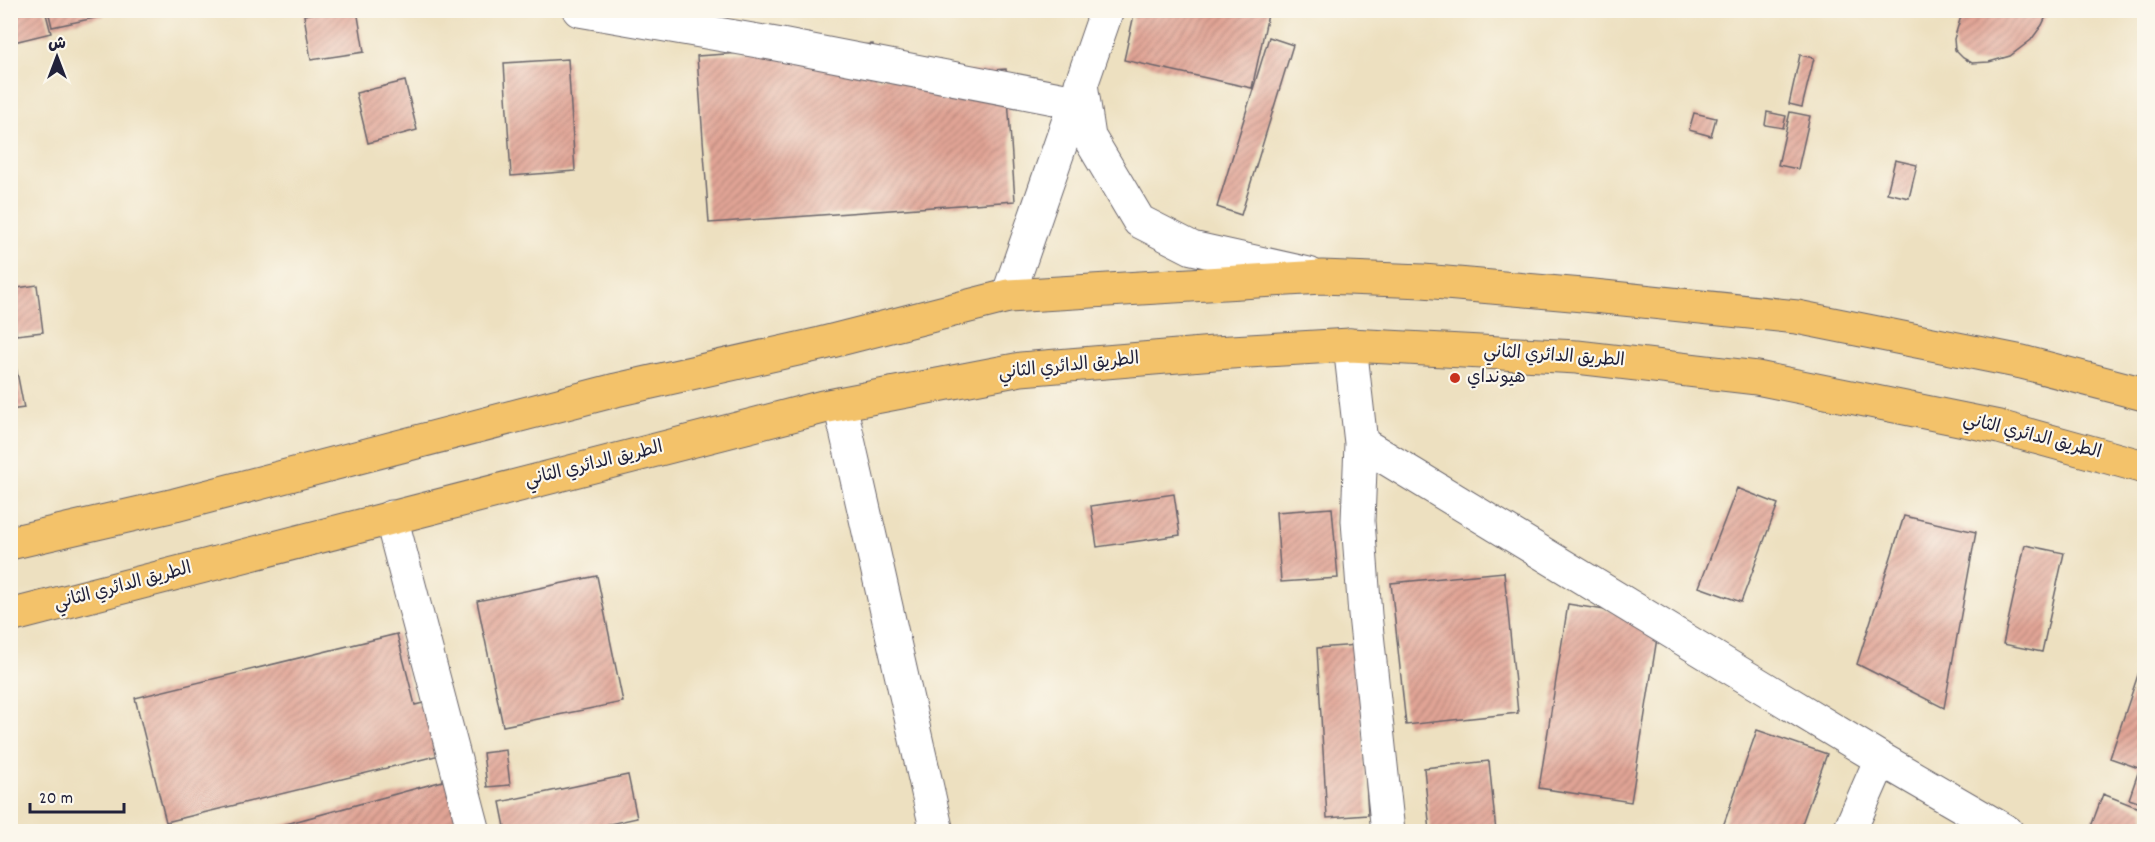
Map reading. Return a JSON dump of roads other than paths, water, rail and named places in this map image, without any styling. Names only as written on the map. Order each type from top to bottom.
[{"type":"highway","points":[[10,543],[175,505],[616,390],[820,344],[1008,296],[1322,277],[1423,281],[1797,317],[2022,362],[2145,394]]},
{"type":"highway","name":"الطريق الدائري الثاني","points":[[10,616],[840,404],[1021,369],[1214,353],[1350,345],[1577,357],[1757,378],[1999,427],[2145,467]]},
{"type":"street","points":[[579,10],[1078,93]]},
{"type":"street","points":[[1008,296],[1107,10]]},
{"type":"street","points":[[1078,93],[1089,137],[1139,220],[1192,248],[1322,277]]},
{"type":"street","points":[[1350,345],[1361,443],[1358,521],[1365,615],[1388,831]]},
{"type":"street","points":[[840,404],[937,831]]},
{"type":"street","points":[[1361,443],[1881,759],[2007,831]]},
{"type":"street","points":[[391,517],[474,831]]},
{"type":"street","points":[[1849,831],[1881,759]]},
{"type":"place","name":"هيونداي","points":[[1455,378]]}]
